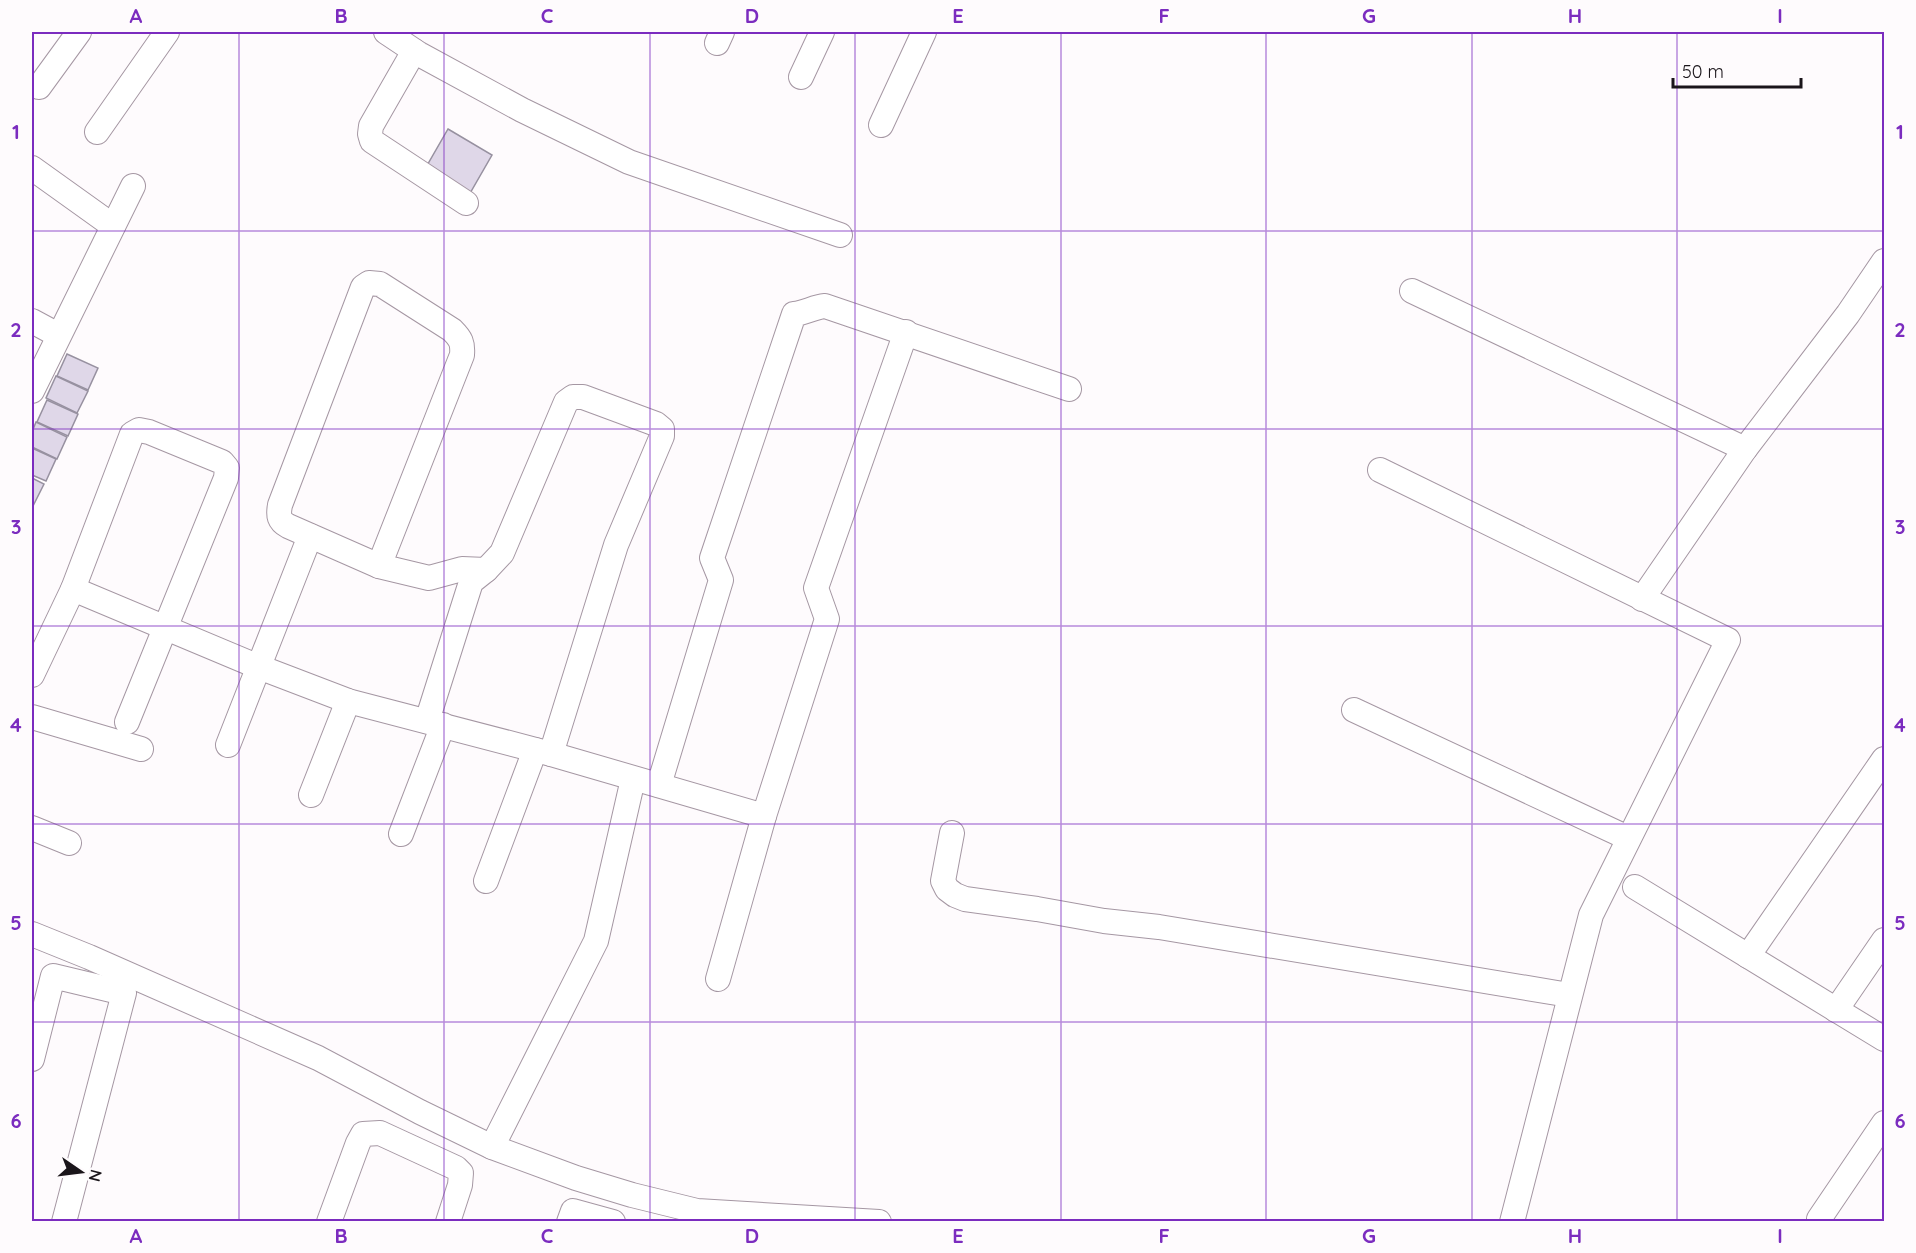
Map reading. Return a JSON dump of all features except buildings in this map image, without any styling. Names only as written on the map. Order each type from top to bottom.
[{"type":"street","points":[[39,87],[79,32]]},
{"type":"street","points":[[97,132],[166,32]]},
{"type":"street","points":[[386,32],[414,51],[522,110],[629,162],[840,235]]},
{"type":"street","points":[[801,77],[822,32]]},
{"type":"street","points":[[881,125],[924,32]]},
{"type":"street","points":[[414,51],[371,126],[369,134],[372,141],[466,203]]},
{"type":"street","points":[[32,168],[113,226]]},
{"type":"street","points":[[32,391],[133,186]]},
{"type":"street","points":[[1642,599],[1745,449],[1848,314],[1884,261]]},
{"type":"street","points":[[380,566],[462,355],[463,345],[452,330],[380,284],[369,283],[363,287],[278,515],[281,522],[380,566],[429,578],[462,569],[486,570]]},
{"type":"street","points":[[1412,291],[1745,449]]},
{"type":"street","points":[[659,785],[721,580],[712,558],[794,314],[825,306],[1069,389]]},
{"type":"street","points":[[32,321],[58,335]]},
{"type":"street","points":[[718,979],[765,816],[826,619],[816,588],[906,332]]},
{"type":"street","points":[[401,834],[435,723],[471,582],[502,553],[566,402],[573,397],[582,397],[656,424],[662,429],[662,436],[616,545],[543,752],[486,881]]},
{"type":"street","points":[[32,675],[73,589],[132,434],[139,430],[149,432],[222,462],[227,468],[226,478],[127,722]]},
{"type":"street","points":[[1380,470],[1728,640],[1591,915],[1512,1221]]},
{"type":"street","points":[[228,745],[310,536]]},
{"type":"street","points":[[73,589],[258,667],[348,700],[543,752],[765,816]]},
{"type":"street","points":[[311,795],[348,700]]},
{"type":"street","points":[[1354,710],[1628,838]]},
{"type":"street","points":[[32,717],[141,749]]},
{"type":"street","points":[[1748,956],[1884,759]]},
{"type":"street","points":[[492,1147],[596,941],[633,779]]},
{"type":"street","points":[[32,828],[69,843]]},
{"type":"street","points":[[952,833],[943,880],[947,889],[965,899],[1104,921],[1160,927],[1569,995]]},
{"type":"street","points":[[1635,887],[1884,1039]]},
{"type":"street","points":[[32,934],[318,1058],[492,1147],[576,1178],[697,1211],[879,1221]]},
{"type":"street","points":[[1836,1010],[1884,940]]},
{"type":"street","points":[[83,984],[89,957]]},
{"type":"street","points":[[32,1059],[53,976],[124,993],[64,1221]]},
{"type":"street","points":[[407,1145],[420,1112]]},
{"type":"street","points":[[1819,1219],[1884,1123]]},
{"type":"street","points":[[329,1221],[363,1134],[380,1133],[456,1168],[461,1173],[460,1185],[448,1221]]},
{"type":"street","points":[[624,1221],[632,1195]]},
{"type":"street","points":[[569,1221],[573,1211],[613,1221]]}]
